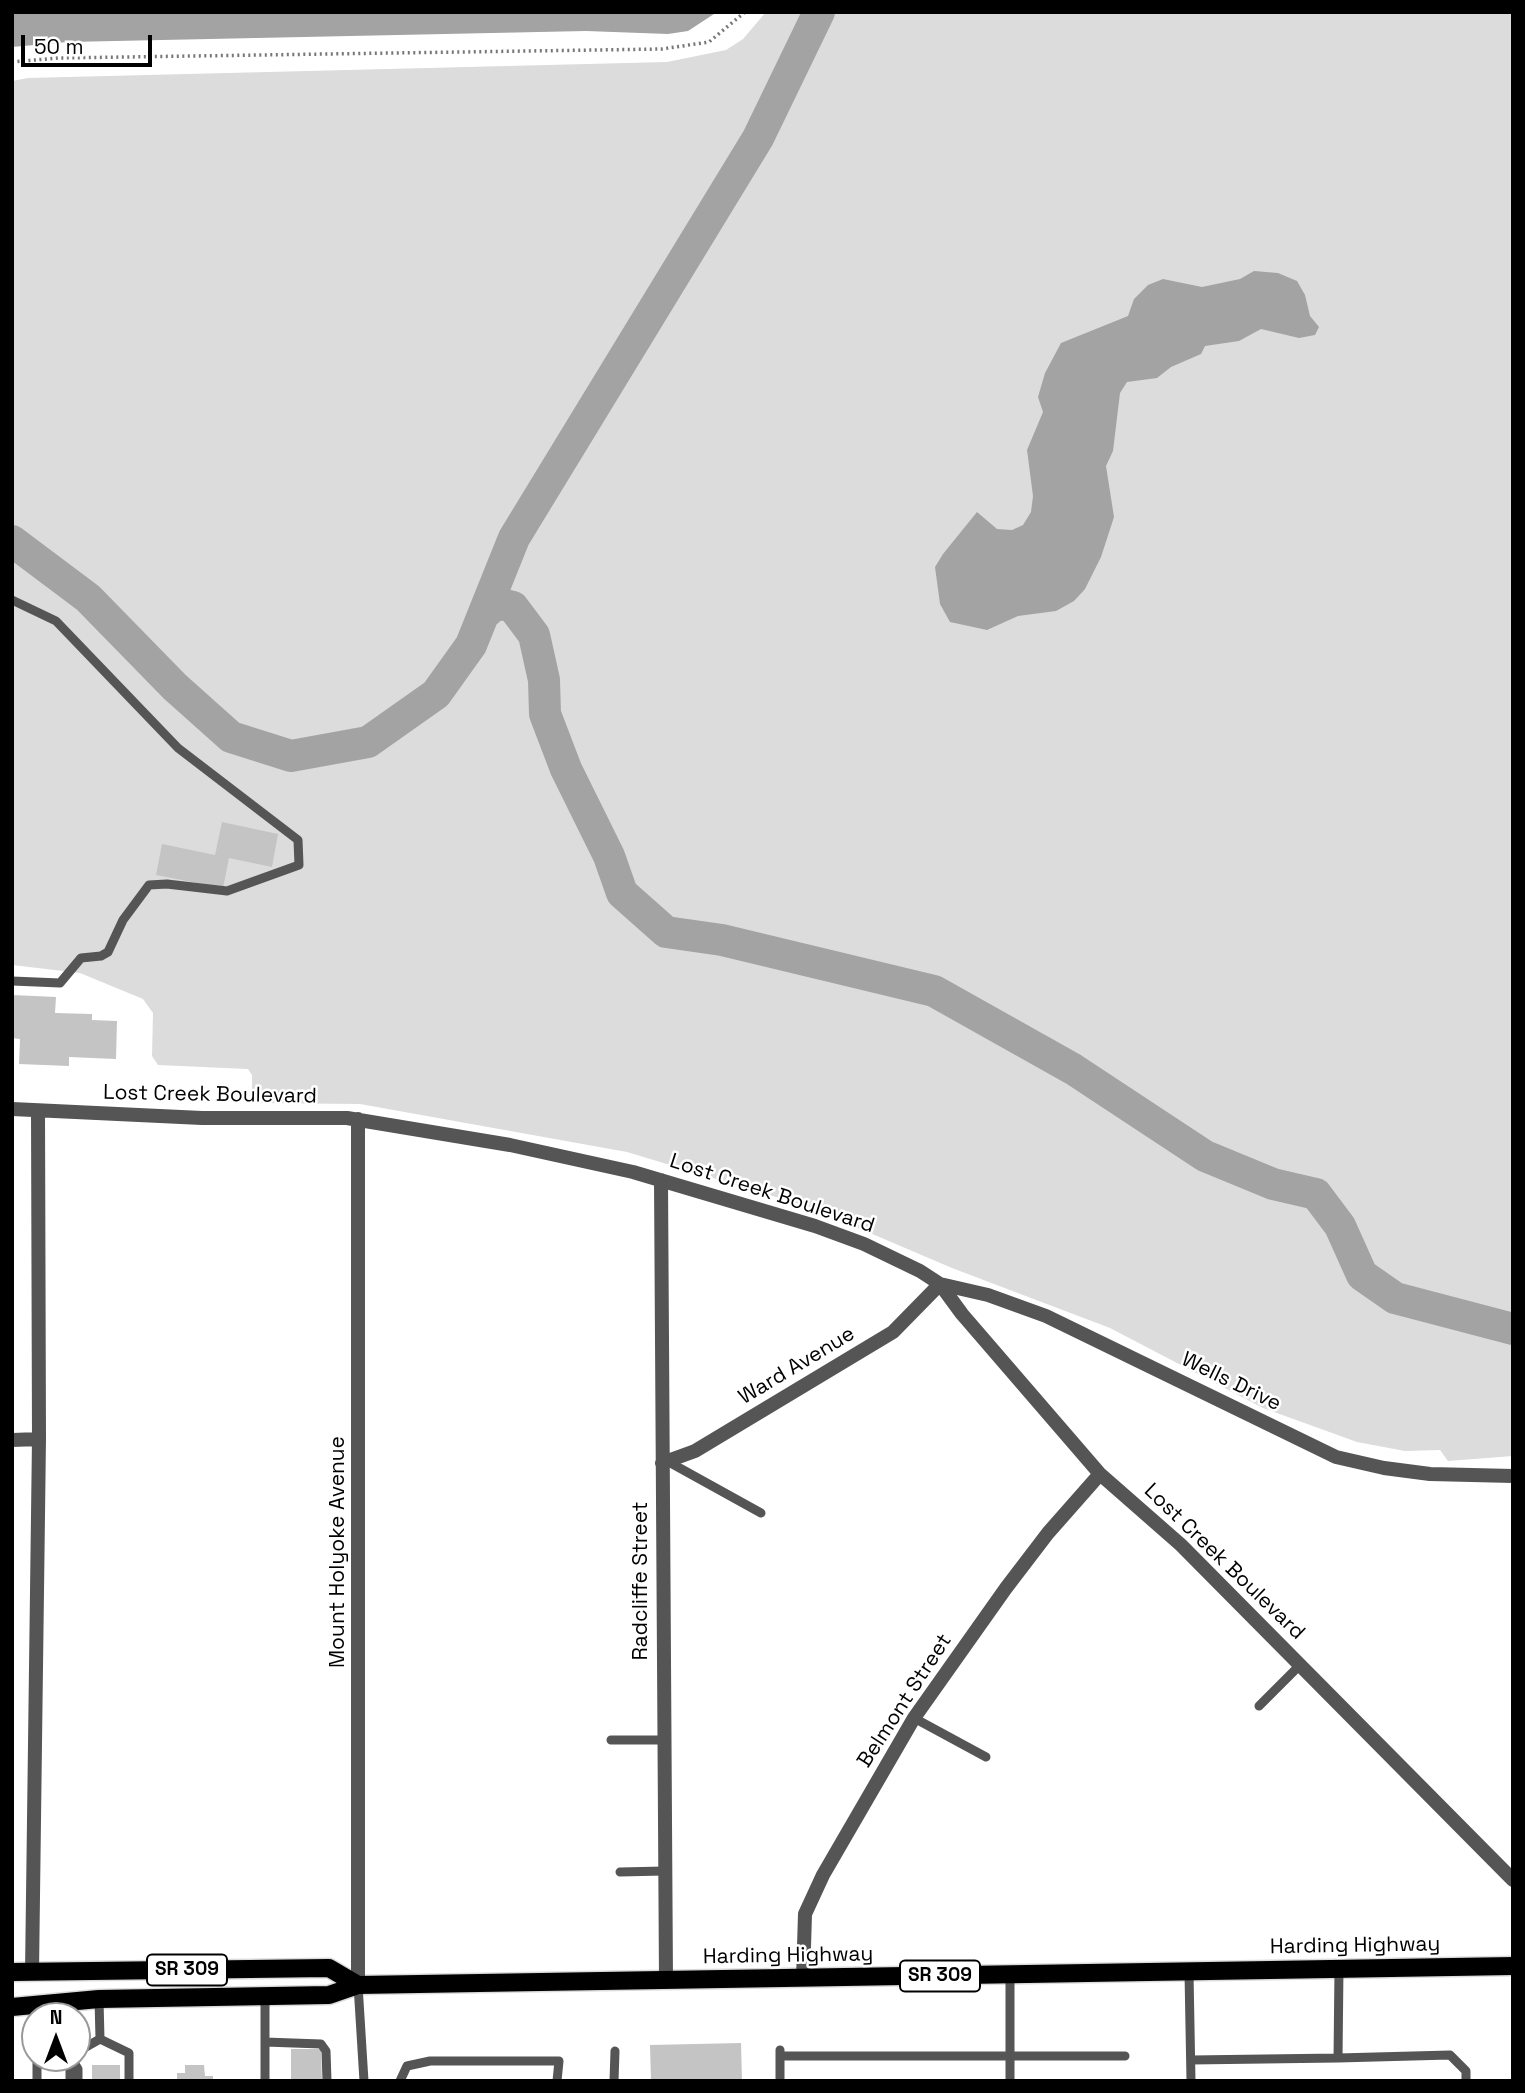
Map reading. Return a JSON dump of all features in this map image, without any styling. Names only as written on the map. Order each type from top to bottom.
[{"type":"main road","name":"Harding Highway","points":[[78,2002],[99,1998],[329,1995],[358,1985],[1513,1966]]},
{"type":"main road","name":"Harding Highway","points":[[12,1972],[329,1968],[358,1985]]},
{"type":"street","name":"Lost Creek Boulevard","points":[[12,1109],[202,1118],[358,1119],[575,1158],[661,1180],[852,1240],[898,1260],[940,1284],[992,1350],[1100,1474],[1181,1545],[1513,1880]]},
{"type":"street","points":[[32,1972],[39,1440],[38,1111]]},
{"type":"street","name":"Mount Holyoke Avenue","points":[[358,1119],[358,1985]]},
{"type":"street","name":"Radcliffe Street","points":[[661,1180],[666,1981]]},
{"type":"street","name":"Ward Avenue","points":[[664,1462],[717,1438],[893,1332],[940,1284]]},
{"type":"street","name":"Wells Drive","points":[[940,1284],[988,1295],[1046,1316],[1336,1457],[1384,1468],[1430,1474],[1513,1476]]},
{"type":"street","points":[[12,1440],[39,1440]]},
{"type":"street","name":"Belmont Street","points":[[803,1979],[805,1914],[822,1875],[914,1718],[1048,1532],[1100,1474]]},
{"type":"lane","points":[[12,600],[56,621],[178,748],[298,840],[299,865],[227,891],[166,884],[149,886],[123,920],[108,952],[101,956],[80,958],[60,983],[12,981]]},
{"type":"lane","points":[[664,1462],[761,1513]]},
{"type":"lane","points":[[1259,1706],[1300,1665]]},
{"type":"lane","points":[[914,1718],[986,1757]]},
{"type":"lane","points":[[611,1740],[663,1740]]},
{"type":"lane","points":[[620,1872],[664,1871]]},
{"type":"lane","points":[[1338,2058],[1339,1969]]},
{"type":"lane","points":[[1189,1973],[1191,2081]]},
{"type":"lane","points":[[1010,1975],[1010,2081]]},
{"type":"lane","points":[[358,1985],[365,2081]]},
{"type":"lane","points":[[265,1997],[265,2081]]},
{"type":"lane","points":[[99,1998],[100,2039]]},
{"type":"lane","points":[[91,2044],[100,2039]]},
{"type":"lane","points":[[100,2039],[129,2053],[129,2081]]},
{"type":"lane","points":[[265,2042],[321,2044],[326,2051],[327,2081]]},
{"type":"lane","points":[[614,2051],[614,2081]]},
{"type":"lane","points":[[780,2081],[780,2053],[1125,2056]]},
{"type":"lane","points":[[1191,2060],[1450,2055],[1466,2071],[1466,2081]]},
{"type":"lane","points":[[400,2081],[404,2070],[420,2061],[559,2061],[556,2081]]},
{"type":"lane","points":[[122,2081],[129,2066]]},
{"type":"path","points":[[12,62],[58,58],[662,49],[709,42],[745,12]]},
{"type":"shaded area","points":[[12,12],[717,12],[688,31],[668,34],[586,31],[68,42],[12,47]]},
{"type":"shaded area","points":[[766,12],[1513,12],[1513,1456],[1448,1461],[1440,1450],[1405,1451],[1357,1442],[1263,1408],[1110,1328],[952,1268],[809,1207],[627,1152],[360,1104],[252,1103],[252,1075],[248,1069],[158,1065],[152,1056],[153,1013],[143,999],[80,973],[12,965],[12,81],[28,78],[667,62],[726,50],[743,39]]},
{"type":"shaded area","points":[[1254,271],[1278,273],[1297,281],[1305,295],[1310,316],[1319,327],[1315,335],[1299,338],[1261,329],[1239,341],[1205,346],[1201,354],[1171,367],[1157,378],[1127,382],[1120,393],[1113,451],[1106,466],[1114,517],[1101,557],[1085,589],[1074,601],[1056,611],[1018,616],[987,630],[950,622],[940,604],[935,567],[943,554],[977,512],[997,529],[1012,530],[1023,525],[1031,512],[1033,496],[1027,450],[1043,412],[1038,397],[1045,373],[1061,343],[1128,316],[1134,299],[1148,285],[1163,279],[1202,287],[1240,279]]},
{"type":"building","points":[[222,822],[278,834],[272,867],[229,858],[223,888],[156,875],[162,844],[215,855]]},
{"type":"building","points":[[12,995],[56,997],[55,1013],[92,1014],[92,1020],[117,1021],[116,1059],[69,1057],[69,1066],[19,1064],[20,1039],[12,1038]]},
{"type":"building","points":[[741,2043],[742,2081],[651,2081],[650,2045]]},
{"type":"building","points":[[291,2049],[321,2049],[322,2081],[291,2081]]},
{"type":"building","points":[[92,2065],[120,2065],[120,2081],[92,2081]]},
{"type":"building","points":[[185,2065],[204,2065],[205,2076],[213,2076],[213,2081],[177,2081],[177,2073],[185,2073]]},
{"type":"waterway","points":[[12,541],[88,598],[175,687],[231,737],[291,756],[368,742],[436,694],[471,645],[514,538],[758,138],[819,12]]},
{"type":"waterway","points":[[484,614],[497,603],[513,607],[534,635],[544,680],[545,714],[566,769],[609,856],[622,893],[666,932],[722,940],[934,991],[1073,1069],[1205,1156],[1273,1184],[1316,1194],[1340,1226],[1362,1275],[1395,1298],[1513,1329]]}]
